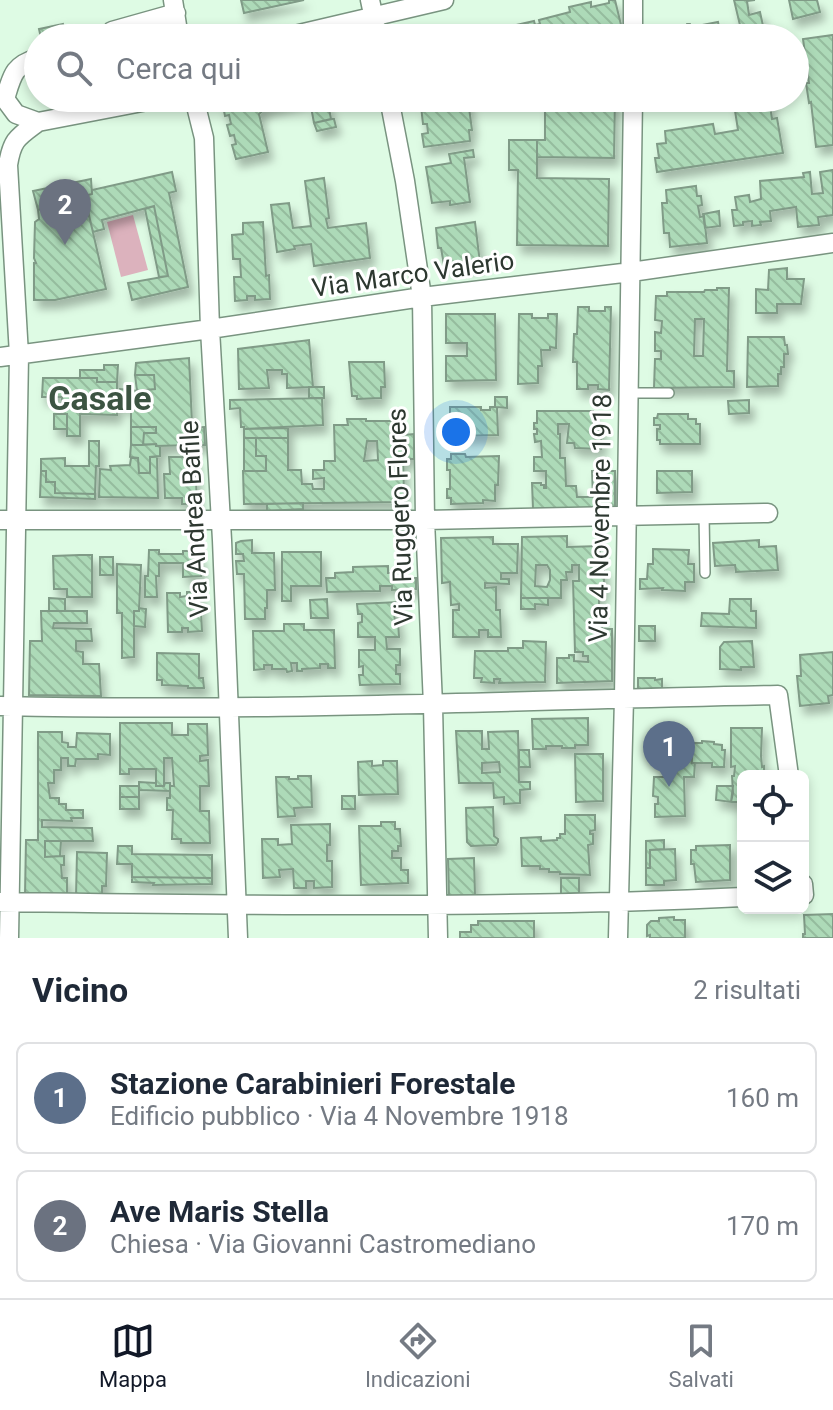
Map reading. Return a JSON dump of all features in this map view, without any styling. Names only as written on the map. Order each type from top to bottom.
[{"type":"street","points":[[324,24],[372,8],[444,0]]},
{"type":"street","points":[[633,0],[633,24]]},
{"type":"street","points":[[130,24],[174,6]]},
{"type":"street","points":[[24,62],[12,76],[2,100],[16,114],[38,122]]},
{"type":"street","points":[[9,938],[5,902],[8,520],[19,355],[8,165],[15,139],[38,122],[88,112]]},
{"type":"street","name":"Via Andrea Bafile","points":[[198,112],[204,138],[238,938]]},
{"type":"street","name":"Via Ruggero Flores","points":[[392,112],[422,297],[425,520],[438,938]]},
{"type":"street","name":"Via 4 Novembre 1918","points":[[618,938],[633,112]]},
{"type":"street","name":"Via Marco Valerio","points":[[0,357],[833,243]]},
{"type":"street","points":[[8,520],[425,520],[768,513]]},
{"type":"street","points":[[7,706],[227,708],[778,695],[788,770]]},
{"type":"street","points":[[5,902],[437,905],[619,903],[737,897]]},
{"type":"lane","points":[[628,393],[669,393]]},
{"type":"lane","points":[[704,514],[705,573]]},
{"type":"shaded area","points":[[133,215],[148,270],[121,277],[107,222]]},
{"type":"building","points":[[241,0],[304,0],[244,13]]},
{"type":"building","points":[[609,0],[615,0],[621,24],[540,24],[539,20],[570,12],[569,7],[591,2],[591,7],[609,3]]},
{"type":"building","points":[[734,0],[755,0],[747,1],[749,15],[760,12],[763,24],[740,24]]},
{"type":"building","points":[[789,0],[817,0],[820,12],[793,19]]},
{"type":"building","points":[[833,35],[833,145],[816,147],[809,103],[809,38]]},
{"type":"building","points":[[224,112],[261,112],[259,114],[268,152],[236,159],[232,145],[236,144],[234,135],[230,136],[227,125],[231,124],[229,115],[225,116]]},
{"type":"building","points":[[312,112],[330,112],[331,119],[314,123]]},
{"type":"building","points":[[422,112],[470,112],[470,141],[424,147],[422,134],[428,133],[427,124],[423,124]]},
{"type":"building","points":[[545,112],[615,112],[614,158],[537,157],[537,140],[545,140]]},
{"type":"building","points":[[735,112],[771,112],[772,119],[777,118],[783,153],[657,172],[657,144],[666,143],[665,131],[713,124],[715,134],[738,130]]},
{"type":"building","points":[[334,119],[336,127],[317,131],[314,123]]},
{"type":"building","points":[[509,140],[537,140],[537,178],[609,179],[608,246],[517,245],[518,170],[509,170]]},
{"type":"building","points":[[473,150],[474,157],[464,158],[470,202],[450,205],[450,201],[432,203],[426,167],[451,163],[449,154]]},
{"type":"building","points":[[833,170],[833,215],[818,217],[819,225],[798,227],[796,207],[770,211],[771,221],[760,222],[761,225],[752,226],[752,221],[734,226],[732,210],[737,210],[735,197],[749,195],[750,202],[761,199],[760,181],[804,177],[803,173],[810,172],[812,194],[823,193],[820,172]]},
{"type":"building","points":[[172,172],[176,191],[169,193],[188,287],[132,300],[128,283],[168,276],[154,206],[102,220],[104,229],[93,232],[84,196],[92,194],[92,190]]},
{"type":"building","points":[[324,178],[328,228],[366,223],[370,258],[314,266],[311,244],[277,252],[271,205],[289,203],[293,228],[311,226],[305,181]]},
{"type":"building","points":[[91,179],[92,194],[84,196],[83,189],[45,197],[47,207],[38,210],[33,191]]},
{"type":"building","points":[[696,186],[697,196],[701,196],[702,205],[698,206],[700,217],[704,216],[707,243],[670,247],[669,233],[664,233],[662,203],[667,203],[666,190]]},
{"type":"building","points":[[83,189],[106,289],[55,300],[34,300],[35,222],[39,219],[38,210],[47,207],[45,197]]},
{"type":"building","points":[[154,206],[168,276],[159,277],[145,209]]},
{"type":"building","points":[[719,211],[720,226],[705,228],[703,214]]},
{"type":"building","points":[[263,222],[270,299],[255,300],[255,296],[247,296],[247,300],[235,301],[234,277],[241,277],[240,259],[233,259],[232,235],[243,234],[243,223]]},
{"type":"building","points":[[475,222],[480,263],[465,265],[465,261],[444,265],[436,228]]},
{"type":"building","points":[[787,268],[787,279],[804,279],[801,304],[777,304],[777,313],[756,313],[756,289],[768,290],[769,270]]},
{"type":"building","points":[[729,288],[727,371],[734,371],[734,387],[654,388],[655,359],[661,359],[661,351],[655,351],[655,332],[661,333],[662,321],[655,320],[656,296],[667,296],[667,292]],"holes":[[[695,319],[704,319],[703,356],[694,356]]]},
{"type":"building","points":[[578,307],[605,311],[605,307],[611,307],[609,390],[598,389],[598,385],[577,389],[577,362],[573,362]]},
{"type":"building","points":[[446,314],[495,314],[496,380],[446,381],[446,356],[467,356],[467,343],[446,343]]},
{"type":"building","points":[[519,314],[548,318],[548,314],[557,314],[556,348],[541,350],[542,366],[538,366],[538,383],[518,384]]},
{"type":"building","points":[[748,337],[784,337],[788,354],[784,354],[778,386],[747,387]]},
{"type":"building","points":[[309,340],[313,387],[287,388],[287,374],[282,374],[282,370],[267,370],[269,388],[239,389],[238,349]]},
{"type":"building","points":[[189,358],[193,445],[143,445],[144,433],[156,433],[156,427],[131,427],[131,398],[138,397],[137,391],[155,389],[154,375],[135,375],[136,363]]},
{"type":"building","points":[[349,362],[384,362],[385,387],[381,387],[381,398],[357,399],[357,396],[352,396]]},
{"type":"building","points":[[104,365],[118,365],[117,382],[80,378],[80,370],[104,370]]},
{"type":"building","points":[[135,375],[154,375],[155,389],[137,391]]},
{"type":"building","points":[[43,378],[97,378],[97,382],[117,382],[117,415],[80,414],[80,436],[67,436],[67,414],[61,414],[62,397],[42,397]]},
{"type":"building","points":[[309,387],[324,387],[324,398],[309,398]]},
{"type":"building","points":[[120,389],[137,391],[138,397],[131,398],[131,405],[120,405]]},
{"type":"building","points":[[495,397],[507,397],[507,408],[497,407],[498,435],[454,436],[450,407],[490,410],[490,407],[495,407]]},
{"type":"building","points":[[322,398],[323,425],[244,429],[241,427],[240,408],[230,409],[230,400]]},
{"type":"building","points":[[749,400],[749,413],[729,414],[728,401]]},
{"type":"building","points":[[537,411],[593,411],[593,423],[601,423],[601,449],[575,448],[574,443],[567,443],[569,424],[558,424],[560,458],[565,458],[566,486],[576,486],[577,497],[593,497],[592,471],[615,471],[615,508],[533,509],[532,483],[541,483],[546,488],[546,471],[534,471],[534,457],[542,457],[541,441],[535,442],[534,434],[537,434],[534,423],[537,423]]},
{"type":"building","points":[[54,414],[67,414],[67,429],[54,429]]},
{"type":"building","points":[[658,414],[688,414],[688,419],[696,419],[696,424],[700,424],[700,444],[660,444],[657,429],[660,425],[654,425]]},
{"type":"building","points":[[347,419],[401,421],[404,502],[244,504],[243,471],[266,471],[266,456],[256,456],[256,438],[288,438],[288,470],[301,470],[302,484],[312,484],[313,489],[324,489],[324,478],[313,479],[313,470],[324,470],[324,461],[335,461],[334,425],[348,425]],"holes":[[[367,441],[377,441],[378,460],[364,461]]]},
{"type":"building","points":[[131,427],[156,427],[156,433],[144,433],[143,445],[131,445]]},
{"type":"building","points":[[204,427],[205,445],[193,445],[192,428]]},
{"type":"building","points":[[288,428],[288,438],[244,438],[244,429]]},
{"type":"building","points":[[414,434],[414,459],[403,459],[403,435]]},
{"type":"building","points":[[244,438],[256,438],[256,456],[266,456],[266,471],[244,471]]},
{"type":"building","points":[[89,441],[99,441],[95,494],[55,493],[55,482],[46,482],[46,471],[41,471],[41,459],[65,458],[65,466],[89,466]]},
{"type":"building","points":[[131,445],[160,446],[160,456],[150,457],[150,473],[139,473],[138,458],[130,457]]},
{"type":"building","points":[[451,454],[499,456],[495,501],[451,504],[451,498],[447,498],[450,470],[447,470],[447,459],[451,459]]},
{"type":"building","points":[[150,457],[157,457],[158,498],[99,497],[100,469],[111,470],[110,466],[130,465],[131,458],[138,458],[139,473],[150,473]]},
{"type":"building","points":[[169,457],[195,457],[197,504],[182,504],[182,498],[165,498],[164,474],[170,474]]},
{"type":"building","points":[[41,471],[46,471],[46,482],[55,482],[55,493],[95,494],[95,499],[40,497]]},
{"type":"building","points":[[657,471],[692,471],[692,492],[657,493]]},
{"type":"building","points":[[303,503],[303,509],[267,511],[267,504]]},
{"type":"building","points":[[567,536],[567,547],[600,546],[599,567],[604,567],[604,593],[599,593],[599,616],[602,629],[612,629],[612,681],[557,683],[557,658],[574,655],[574,661],[588,662],[588,656],[583,656],[583,652],[575,652],[573,581],[579,581],[579,565],[572,565],[572,572],[566,572],[567,580],[561,580],[561,598],[521,598],[522,537]],"holes":[[[536,565],[547,565],[550,570],[547,587],[535,586]]]},
{"type":"building","points":[[493,537],[493,544],[518,544],[517,573],[501,573],[501,579],[509,579],[509,584],[485,583],[485,588],[496,587],[501,637],[488,637],[488,630],[479,630],[479,637],[453,637],[453,610],[459,610],[459,604],[451,605],[450,582],[442,583],[441,538]]},
{"type":"building","points":[[252,540],[252,553],[274,553],[275,590],[267,590],[265,619],[245,619],[244,574],[237,574],[236,561],[244,561],[243,554],[236,554],[236,543]]},
{"type":"building","points":[[759,540],[759,547],[776,546],[778,570],[736,572],[735,565],[715,566],[713,543]]},
{"type":"building","points":[[653,549],[689,550],[688,564],[694,564],[694,582],[685,582],[685,591],[640,589],[640,579],[647,579],[648,564],[653,564]]},
{"type":"building","points":[[149,550],[159,550],[159,554],[194,551],[200,557],[201,576],[183,577],[183,563],[159,563],[157,597],[145,597]]},
{"type":"building","points":[[282,552],[321,552],[321,586],[291,586],[291,601],[282,601]]},
{"type":"building","points":[[92,555],[92,597],[67,597],[67,589],[54,589],[53,556]]},
{"type":"building","points":[[100,557],[113,557],[113,575],[100,575]]},
{"type":"building","points":[[117,564],[141,565],[139,611],[134,611],[134,657],[122,658],[122,613],[117,613]]},
{"type":"building","points":[[388,566],[388,573],[396,573],[396,578],[416,578],[416,589],[392,590],[392,586],[380,586],[380,591],[327,592],[326,578],[335,578],[335,573],[353,572],[353,567]]},
{"type":"building","points":[[187,592],[200,592],[202,631],[188,632],[188,628],[182,628],[182,632],[168,632],[167,593],[180,593],[180,597],[187,596]]},
{"type":"building","points":[[49,598],[65,599],[65,611],[49,611]]},
{"type":"building","points":[[521,598],[548,598],[548,605],[535,604],[535,609],[521,609]]},
{"type":"building","points":[[327,599],[328,618],[311,618],[310,600]]},
{"type":"building","points":[[730,599],[751,599],[751,611],[756,611],[756,628],[701,626],[702,613],[729,614]]},
{"type":"building","points":[[398,602],[398,613],[394,613],[399,637],[386,637],[387,649],[400,649],[400,665],[396,665],[396,674],[400,674],[400,684],[360,685],[359,675],[363,675],[363,666],[359,667],[359,650],[375,650],[375,637],[358,637],[362,614],[358,614],[357,604]]},
{"type":"building","points":[[139,608],[146,609],[145,627],[134,626],[134,611],[139,611]]},
{"type":"building","points":[[41,611],[87,611],[87,623],[54,623],[53,628],[91,629],[92,641],[76,641],[76,651],[83,652],[83,664],[99,664],[101,696],[29,695],[30,641],[42,641]]},
{"type":"building","points":[[284,624],[304,624],[304,630],[334,630],[335,668],[320,664],[320,668],[297,671],[297,663],[291,663],[292,671],[287,672],[286,669],[272,669],[272,665],[254,670],[253,631],[284,631]]},
{"type":"building","points":[[639,626],[655,626],[655,641],[639,641]]},
{"type":"building","points":[[523,641],[546,642],[545,682],[499,683],[500,679],[494,679],[494,683],[474,678],[475,651],[523,648]]},
{"type":"building","points":[[752,641],[754,667],[720,669],[720,647],[724,642]]},
{"type":"building","points":[[833,652],[833,695],[828,696],[829,703],[800,706],[797,676],[801,676],[800,655]]},
{"type":"building","points":[[157,653],[199,654],[199,678],[203,678],[204,688],[162,685],[162,680],[157,680]]},
{"type":"building","points":[[638,678],[662,679],[662,688],[638,689]]},
{"type":"building","points":[[588,718],[588,745],[533,749],[532,719]]},
{"type":"building","points":[[120,723],[172,723],[172,735],[188,735],[188,724],[207,724],[208,755],[200,756],[200,761],[208,760],[209,786],[200,786],[200,811],[209,811],[210,843],[181,843],[181,839],[172,839],[173,810],[167,810],[167,798],[170,798],[170,786],[174,786],[172,758],[164,758],[164,786],[156,786],[156,769],[129,769],[129,774],[120,774]]},
{"type":"building","points":[[731,728],[762,728],[764,770],[737,770],[737,802],[731,802],[735,766],[731,767]]},
{"type":"building","points":[[456,731],[482,731],[482,749],[489,749],[488,732],[518,731],[519,782],[530,782],[530,789],[520,790],[520,803],[504,804],[504,797],[494,798],[493,783],[459,783]],"holes":[[[499,762],[500,772],[482,773],[482,763]]]},
{"type":"building","points":[[38,732],[62,732],[62,742],[68,743],[68,747],[76,747],[77,733],[110,734],[110,755],[98,754],[98,759],[76,759],[75,766],[68,766],[68,758],[61,758],[61,770],[54,770],[54,783],[48,783],[50,798],[59,798],[59,804],[66,804],[66,810],[83,810],[83,818],[71,818],[72,821],[42,820],[42,827],[92,828],[93,841],[45,841],[45,857],[64,856],[62,878],[67,878],[67,895],[25,895],[26,840],[38,840]]},
{"type":"building","points":[[667,739],[692,739],[694,777],[684,777],[685,816],[655,817],[658,797],[653,796],[654,777],[666,777]]},
{"type":"building","points":[[702,741],[722,745],[722,750],[725,750],[724,767],[712,767],[712,763],[692,763],[692,743]]},
{"type":"building","points":[[519,750],[529,750],[530,767],[519,767]]},
{"type":"building","points":[[575,754],[603,754],[603,801],[576,802]]},
{"type":"building","points":[[372,761],[372,766],[383,765],[383,761],[397,761],[398,794],[359,795],[358,762]]},
{"type":"building","points":[[298,776],[311,776],[312,807],[294,808],[295,816],[278,817],[276,777],[298,779]]},
{"type":"building","points":[[139,782],[156,783],[156,786],[170,783],[170,791],[139,790]]},
{"type":"building","points":[[120,786],[139,786],[139,797],[120,797]]},
{"type":"building","points":[[717,786],[733,786],[731,802],[716,800]]},
{"type":"building","points":[[342,796],[355,796],[355,809],[342,809]]},
{"type":"building","points":[[120,797],[139,797],[139,809],[120,809]]},
{"type":"building","points":[[493,807],[494,836],[498,842],[496,845],[471,846],[467,842],[466,808]]},
{"type":"building","points":[[565,815],[595,815],[595,830],[590,831],[593,844],[588,845],[590,875],[560,874],[540,869],[540,866],[522,866],[521,838],[557,840],[560,834],[565,834]]},
{"type":"building","points":[[381,822],[395,822],[395,829],[400,829],[401,846],[398,846],[398,851],[392,851],[392,858],[401,858],[401,870],[408,870],[408,883],[361,885],[359,826],[381,826]]},
{"type":"building","points":[[330,824],[327,861],[332,861],[332,887],[314,888],[314,881],[306,881],[306,888],[294,888],[293,869],[279,870],[280,877],[263,878],[262,839],[278,839],[278,845],[292,844],[291,825]]},
{"type":"building","points":[[664,840],[664,849],[650,850],[650,868],[646,868],[646,841]]},
{"type":"building","points":[[45,841],[61,841],[60,856],[45,857]]},
{"type":"building","points":[[730,845],[730,880],[696,882],[691,850],[696,850],[696,846]]},
{"type":"building","points":[[118,846],[132,846],[132,854],[212,855],[212,878],[132,877],[132,864],[117,864]]},
{"type":"building","points":[[675,849],[676,880],[664,881],[664,885],[646,885],[650,850]]},
{"type":"building","points":[[77,852],[107,853],[106,886],[102,886],[102,896],[76,896]]},
{"type":"building","points":[[474,858],[475,895],[449,896],[448,859]]},
{"type":"building","points":[[132,877],[212,878],[212,884],[153,885],[132,882]]},
{"type":"building","points":[[561,878],[579,878],[579,893],[561,894]]},
{"type":"building","points":[[833,914],[833,938],[803,938],[804,915]]},
{"type":"building","points":[[674,917],[674,920],[685,920],[685,938],[647,936],[647,925],[651,921]]},
{"type":"building","points":[[478,921],[534,921],[534,938],[460,938],[460,932],[471,932],[471,925],[478,925]]},
{"type":"place","name":"Ave Maris Stella","points":[[65,245]]},
{"type":"place","name":"Stazione Carabinieri Forestale","points":[[669,787]]},
{"type":"district","name":"Casale","points":[[100,398]]}]
